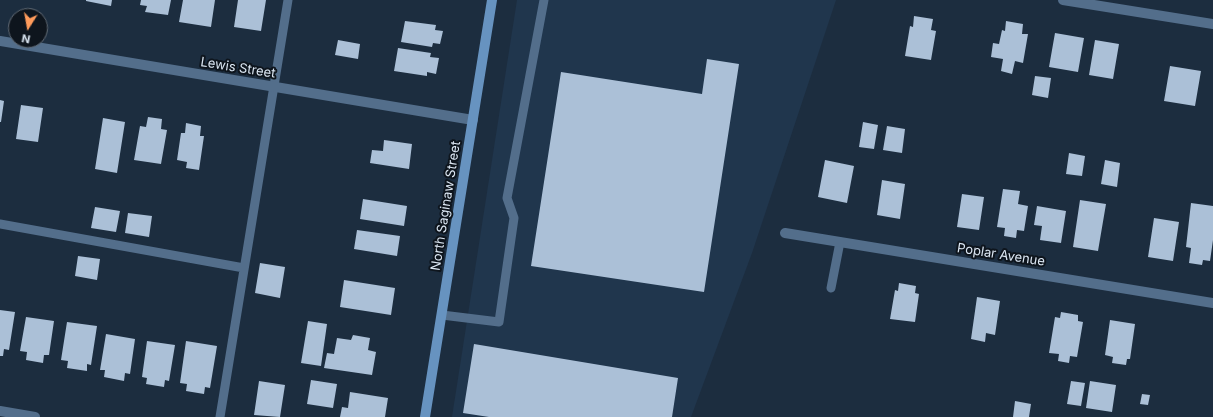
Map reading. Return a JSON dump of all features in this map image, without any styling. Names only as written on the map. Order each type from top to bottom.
[{"type":"street","name":"North Saginaw Street","points":[[425,417],[492,0]]},
{"type":"street","points":[[1063,0],[1213,24]]},
{"type":"street","name":"Lewis Street","points":[[0,41],[473,120]]},
{"type":"street","name":"Poplar Avenue","points":[[785,233],[1213,303]]},
{"type":"street","points":[[0,411],[35,417]]},
{"type":"lane","points":[[220,417],[288,0]]},
{"type":"lane","points":[[442,315],[499,322],[514,218],[507,198],[544,0]]},
{"type":"lane","points":[[0,224],[244,268]]},
{"type":"lane","points":[[832,288],[840,242]]},
{"type":"shaded area","points":[[517,0],[836,0],[752,253],[691,417],[452,417]]},
{"type":"building","points":[[86,0],[112,0],[111,6]]},
{"type":"building","points":[[141,0],[171,0],[168,15],[145,12],[147,6],[140,5]]},
{"type":"building","points":[[183,0],[215,0],[211,27],[179,22]]},
{"type":"building","points":[[238,0],[266,0],[261,31],[234,27]]},
{"type":"building","points":[[914,16],[933,19],[931,30],[936,31],[931,60],[905,56],[910,26],[913,27]]},
{"type":"building","points":[[405,21],[436,25],[435,30],[443,31],[440,44],[433,43],[432,47],[401,42]]},
{"type":"building","points":[[1006,21],[1023,24],[1022,34],[1028,34],[1023,63],[1015,61],[1012,74],[1001,71],[1003,59],[991,57],[993,43],[999,44],[1002,30],[1005,31]]},
{"type":"building","points":[[1055,33],[1084,38],[1078,72],[1049,67]]},
{"type":"building","points":[[338,40],[360,44],[358,59],[335,55]]},
{"type":"building","points":[[1095,40],[1119,44],[1113,79],[1089,75]]},
{"type":"building","points":[[398,48],[431,53],[430,57],[439,58],[436,74],[427,72],[427,76],[394,71]]},
{"type":"building","points":[[707,59],[739,64],[704,292],[531,266],[561,72],[702,94]]},
{"type":"building","points":[[1170,66],[1201,71],[1195,106],[1164,101]]},
{"type":"building","points":[[1035,76],[1051,78],[1048,98],[1032,95]]},
{"type":"building","points":[[0,100],[4,101],[1,122],[0,122]]},
{"type":"building","points":[[21,105],[43,108],[38,142],[16,139]]},
{"type":"building","points":[[148,117],[162,119],[161,129],[167,130],[161,164],[134,160],[140,126],[146,127]]},
{"type":"building","points":[[103,118],[125,122],[117,173],[95,169]]},
{"type":"building","points":[[863,122],[878,125],[874,149],[859,147]]},
{"type":"building","points":[[186,123],[201,126],[200,136],[204,136],[199,170],[186,168],[187,162],[177,160],[181,133],[185,133]]},
{"type":"building","points":[[887,126],[905,129],[902,153],[883,150]]},
{"type":"building","points":[[384,140],[412,144],[409,169],[370,163],[372,150],[383,151]]},
{"type":"building","points":[[1069,153],[1085,156],[1082,176],[1066,174]]},
{"type":"building","points":[[825,160],[854,166],[847,203],[818,197]]},
{"type":"building","points":[[1105,160],[1120,163],[1117,187],[1101,184]]},
{"type":"building","points":[[882,180],[905,184],[900,219],[877,215]]},
{"type":"building","points":[[1003,189],[1020,191],[1018,204],[1028,206],[1024,231],[1017,230],[1016,238],[1004,236],[1005,228],[997,227]]},
{"type":"building","points":[[962,194],[984,197],[979,230],[957,227]]},
{"type":"building","points":[[363,199],[407,206],[404,226],[360,219]]},
{"type":"building","points":[[1080,200],[1106,204],[1098,251],[1073,247]]},
{"type":"building","points":[[1191,203],[1213,206],[1213,240],[1210,261],[1203,260],[1202,265],[1189,263],[1191,248],[1186,247]]},
{"type":"building","points":[[1037,206],[1066,211],[1061,243],[1040,240],[1042,226],[1034,225]]},
{"type":"building","points":[[95,207],[120,211],[116,232],[91,228]]},
{"type":"building","points":[[128,213],[152,216],[149,237],[125,233]]},
{"type":"building","points":[[1154,218],[1179,222],[1173,261],[1148,257]]},
{"type":"building","points":[[357,230],[400,236],[397,256],[354,249]]},
{"type":"building","points":[[78,256],[100,259],[97,280],[75,276]]},
{"type":"building","points":[[260,263],[285,267],[280,298],[255,293]]},
{"type":"building","points":[[344,280],[395,288],[391,315],[340,307]]},
{"type":"building","points":[[899,283],[916,286],[915,293],[919,294],[915,322],[890,319],[895,290],[898,291]]},
{"type":"building","points":[[977,297],[1000,301],[995,335],[986,333],[985,342],[971,339]]},
{"type":"building","points":[[0,310],[15,312],[9,350],[4,349],[3,356],[0,356]]},
{"type":"building","points":[[1061,312],[1078,315],[1078,321],[1083,322],[1077,357],[1070,356],[1069,363],[1058,361],[1059,354],[1049,353],[1055,317],[1060,318]]},
{"type":"building","points":[[26,317],[54,321],[49,355],[44,355],[43,363],[26,360],[27,352],[20,351]]},
{"type":"building","points":[[1110,320],[1135,324],[1130,359],[1127,359],[1126,365],[1112,363],[1113,357],[1105,355]]},
{"type":"building","points":[[308,321],[327,324],[321,366],[301,363]]},
{"type":"building","points":[[67,322],[97,326],[91,365],[87,364],[87,371],[67,368],[68,361],[61,360]]},
{"type":"building","points":[[106,334],[135,339],[130,374],[125,373],[124,381],[104,377],[105,370],[100,370]]},
{"type":"building","points":[[353,335],[370,338],[368,350],[376,352],[372,375],[324,368],[327,353],[334,354],[337,338],[351,340]]},
{"type":"building","points":[[147,341],[175,345],[169,381],[165,380],[164,387],[146,384],[147,378],[142,377]]},
{"type":"building","points":[[186,341],[217,346],[210,388],[205,387],[204,394],[186,391],[187,384],[180,383]]},
{"type":"building","points":[[474,344],[678,378],[672,417],[489,417],[463,413]]},
{"type":"building","points":[[311,380],[337,384],[333,408],[307,404]]},
{"type":"building","points":[[259,381],[285,385],[280,417],[254,415]]},
{"type":"building","points":[[1071,381],[1085,383],[1081,406],[1067,404]]},
{"type":"building","points":[[1090,381],[1116,385],[1112,412],[1086,408]]},
{"type":"building","points":[[350,392],[388,398],[385,417],[340,417],[342,407],[348,408]]},
{"type":"building","points":[[1142,394],[1150,395],[1148,405],[1140,404]]},
{"type":"building","points":[[1015,401],[1031,404],[1029,417],[1013,417]]}]
